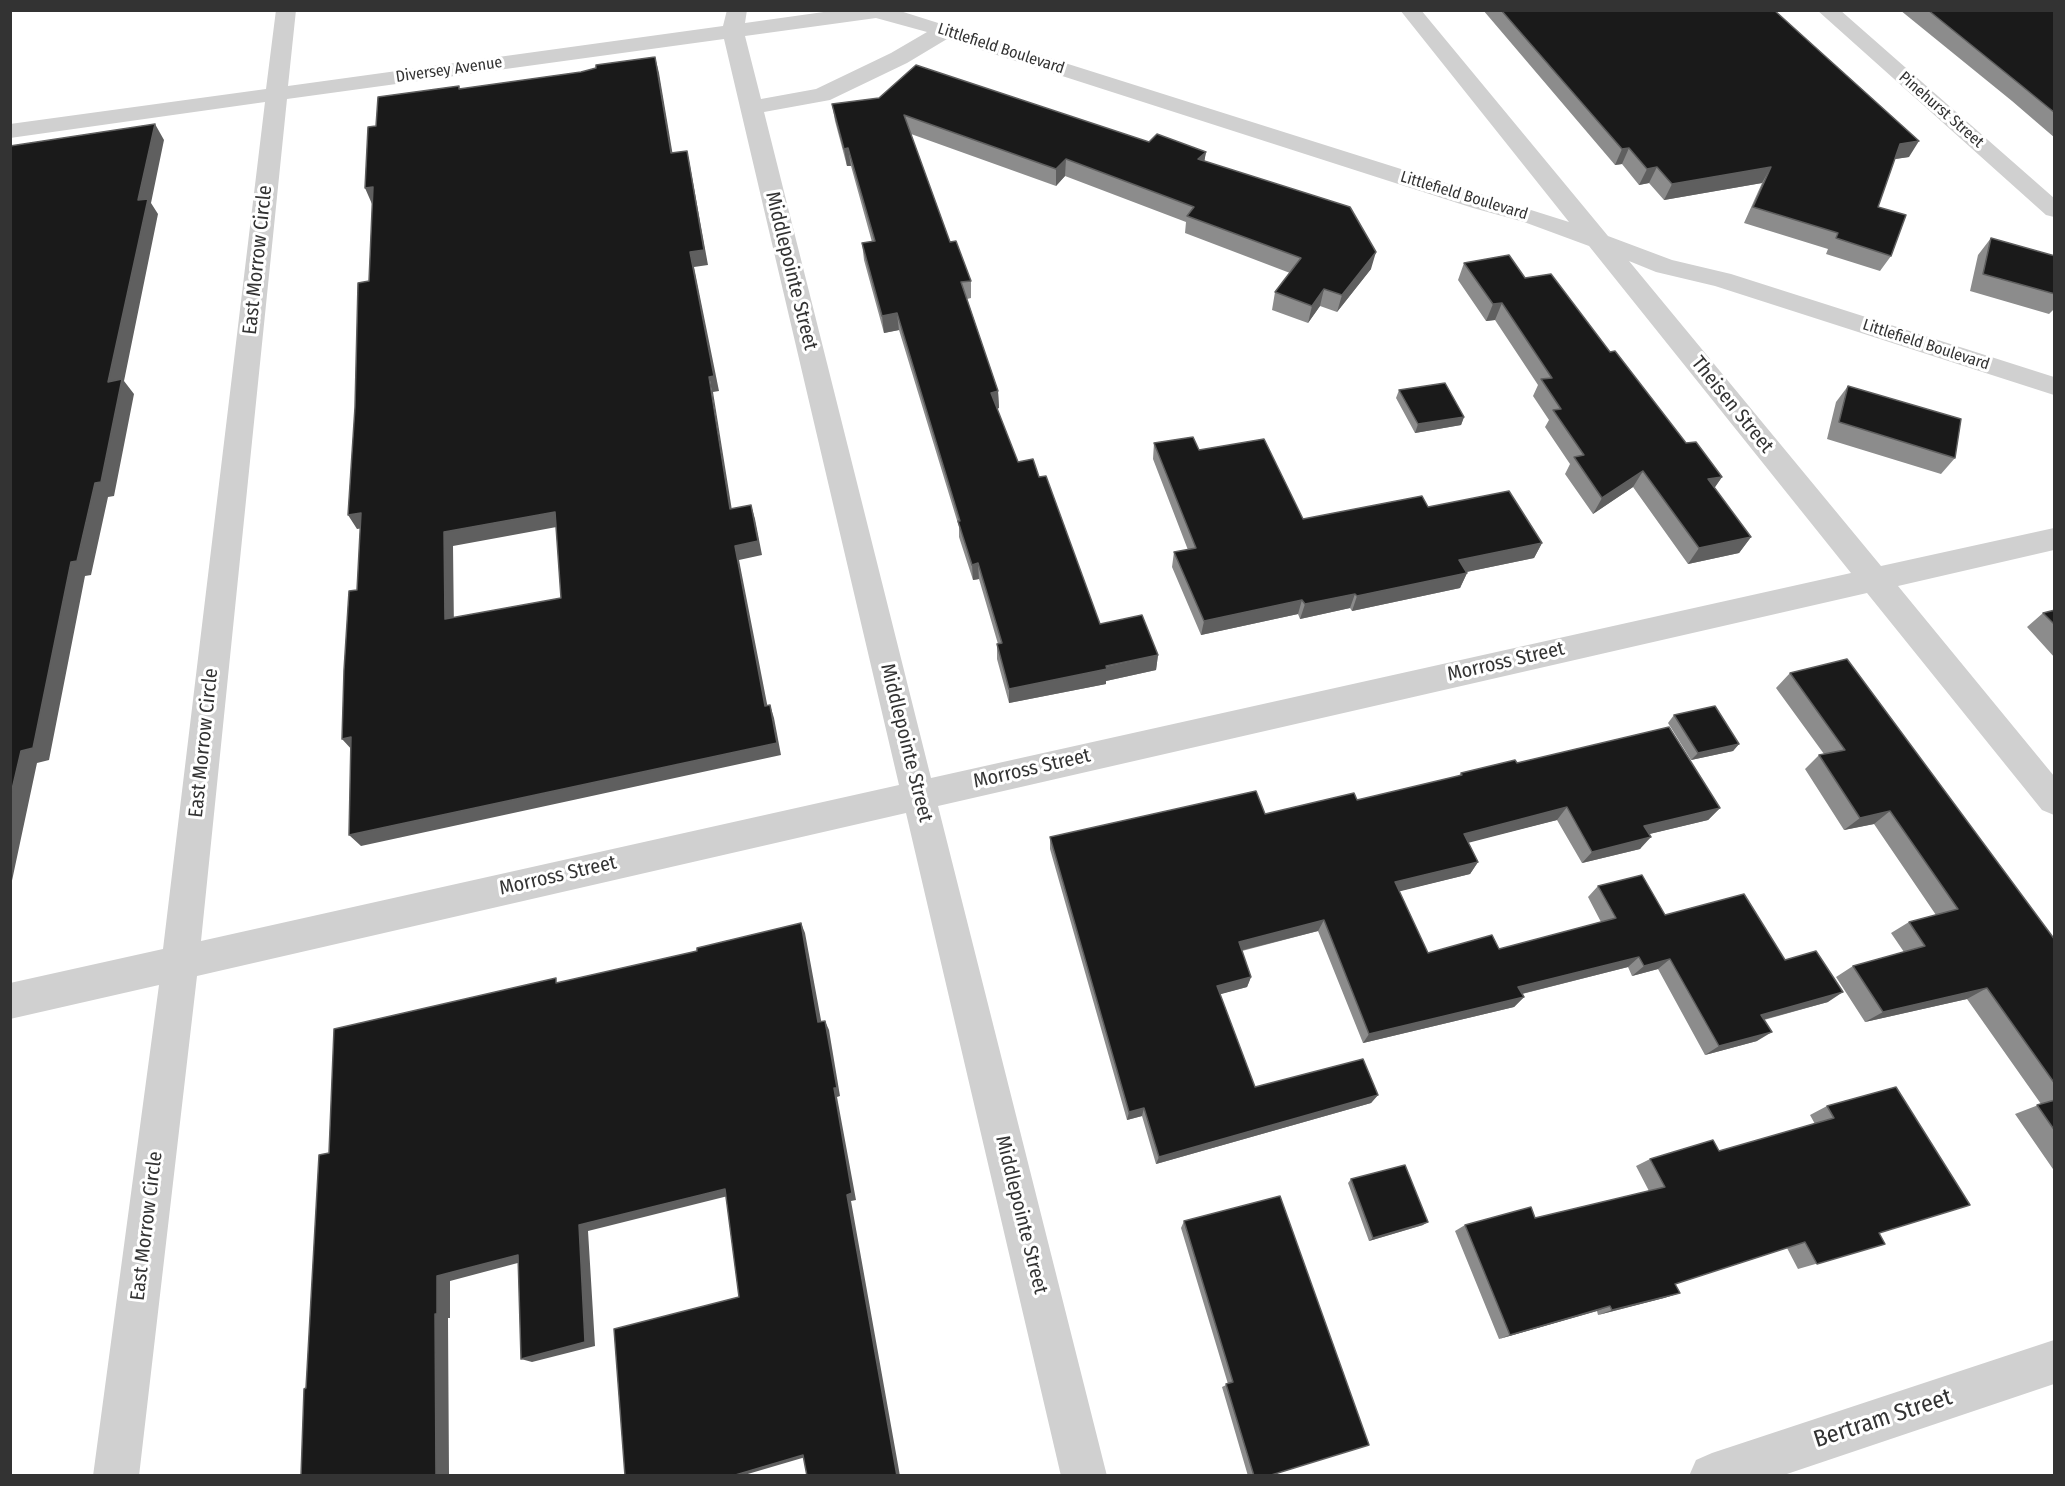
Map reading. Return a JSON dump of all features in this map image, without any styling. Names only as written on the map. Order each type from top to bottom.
[{"type":"street","name":"East Morrow Circle","points":[[116,1476],[180,962],[286,10]]},
{"type":"street","name":"Theisen Street","points":[[1410,10],[2055,800]]},
{"type":"street","name":"Pinehurst Street","points":[[1827,10],[2055,210]]},
{"type":"street","name":"Diversey Avenue","points":[[10,131],[277,94],[735,21],[879,11]]},
{"type":"street","name":"Littlefield Boulevard","points":[[879,11],[1470,200],[1533,217],[1665,266],[1722,280],[2055,386]]},
{"type":"street","name":"Middlepointe Street","points":[[735,21],[752,107],[1084,1476]]},
{"type":"street","points":[[752,107],[822,95],[899,58],[945,31]]},
{"type":"street","name":"Morross Street","points":[[10,1001],[2055,539]]},
{"type":"street","name":"Bertram Street","points":[[1712,1476],[2055,1362]]},
{"type":"building","points":[[1501,10],[1774,10],[1919,141],[1900,144],[1878,207],[1906,215],[1891,256],[1836,238],[1838,233],[1753,207],[1771,167],[1672,184],[1657,167],[1647,169],[1629,148],[1622,149]]},
{"type":"building","points":[[1928,10],[2055,10],[2055,113],[2022,86]]},
{"type":"building","points":[[655,57],[671,153],[687,151],[704,250],[690,252],[714,376],[709,377],[730,509],[751,505],[758,541],[735,546],[765,706],[770,705],[777,743],[349,835],[351,737],[342,739],[344,670],[349,591],[357,590],[361,513],[348,515],[355,407],[358,283],[369,281],[373,187],[365,188],[368,127],[376,126],[378,97],[459,86],[459,89],[581,72],[596,68],[596,65]],"holes":[[[555,512],[561,598],[445,619],[444,532]]]},
{"type":"building","points":[[916,65],[1149,142],[1157,134],[1206,152],[1198,159],[1350,207],[1376,252],[1342,295],[1324,289],[1312,306],[1275,292],[1301,258],[1187,216],[1194,207],[1066,159],[1056,169],[904,115],[950,242],[956,241],[971,281],[961,282],[998,391],[991,393],[1018,462],[1033,459],[1039,477],[1046,476],[1100,624],[1142,615],[1158,655],[1106,666],[1107,669],[1009,689],[997,644],[1002,643],[978,563],[972,565],[958,521],[960,521],[897,313],[882,316],[862,243],[875,241],[848,148],[844,149],[832,104],[879,98]]},
{"type":"building","points":[[155,124],[138,200],[148,199],[108,382],[122,379],[101,482],[95,483],[77,561],[71,562],[33,748],[21,751],[10,798],[10,146]]},
{"type":"building","points":[[1991,238],[2055,256],[2055,294],[1983,274]]},
{"type":"building","points":[[1509,255],[1525,278],[1551,274],[1610,352],[1615,351],[1686,443],[1696,442],[1722,477],[1708,479],[1751,537],[1699,548],[1643,471],[1602,498],[1574,457],[1584,455],[1553,410],[1561,409],[1541,379],[1552,378],[1502,303],[1493,304],[1464,263]]},
{"type":"building","points":[[1445,383],[1464,417],[1418,424],[1399,390]]},
{"type":"building","points":[[1848,386],[1961,419],[1955,458],[1839,422]]},
{"type":"building","points":[[1193,437],[1199,450],[1264,439],[1303,519],[1422,496],[1428,507],[1509,491],[1542,543],[1459,560],[1467,573],[1357,596],[1355,594],[1305,604],[1302,600],[1204,621],[1174,552],[1196,548],[1154,443]]},
{"type":"building","points":[[2055,610],[2055,625],[2043,613]]},
{"type":"building","points":[[1847,659],[2055,940],[2055,1084],[1987,988],[1883,1012],[1853,966],[1925,946],[1909,922],[1958,909],[1890,811],[1860,818],[1819,755],[1845,750],[1790,673]]},
{"type":"building","points":[[1715,706],[1739,744],[1698,753],[1674,715]]},
{"type":"building","points":[[1669,727],[1720,808],[1644,826],[1651,837],[1592,852],[1567,807],[1464,834],[1478,862],[1395,882],[1428,953],[1492,935],[1499,949],[1616,918],[1598,886],[1642,875],[1665,915],[1744,894],[1785,960],[1816,951],[1843,992],[1761,1015],[1772,1032],[1719,1046],[1670,959],[1644,966],[1639,957],[1518,987],[1524,997],[1369,1034],[1324,920],[1239,942],[1251,977],[1217,986],[1255,1087],[1363,1059],[1378,1095],[1159,1157],[1144,1108],[1129,1112],[1050,837],[1256,791],[1265,814],[1354,793],[1357,800],[1515,760],[1517,763]]},
{"type":"building","points":[[801,923],[818,1022],[825,1021],[837,1088],[834,1088],[852,1193],[847,1195],[897,1476],[807,1476],[803,1455],[732,1476],[625,1476],[614,1329],[739,1297],[725,1189],[579,1225],[585,1342],[521,1359],[518,1255],[437,1276],[437,1314],[435,1314],[436,1476],[301,1476],[304,1389],[306,1388],[319,1155],[329,1153],[334,1029],[556,978],[556,983],[697,951],[697,948]]},
{"type":"building","points":[[1896,1087],[1970,1205],[1879,1233],[1885,1244],[1817,1264],[1805,1242],[1675,1284],[1680,1293],[1612,1310],[1610,1306],[1510,1335],[1465,1225],[1531,1207],[1535,1218],[1665,1187],[1650,1159],[1713,1140],[1719,1151],[1834,1118],[1827,1106]]},
{"type":"building","points":[[2055,1100],[2055,1131],[2037,1105]]},
{"type":"building","points":[[1405,1165],[1428,1222],[1373,1238],[1351,1179]]},
{"type":"building","points":[[1280,1196],[1369,1445],[1268,1476],[1254,1476],[1226,1384],[1233,1382],[1184,1221]]}]
